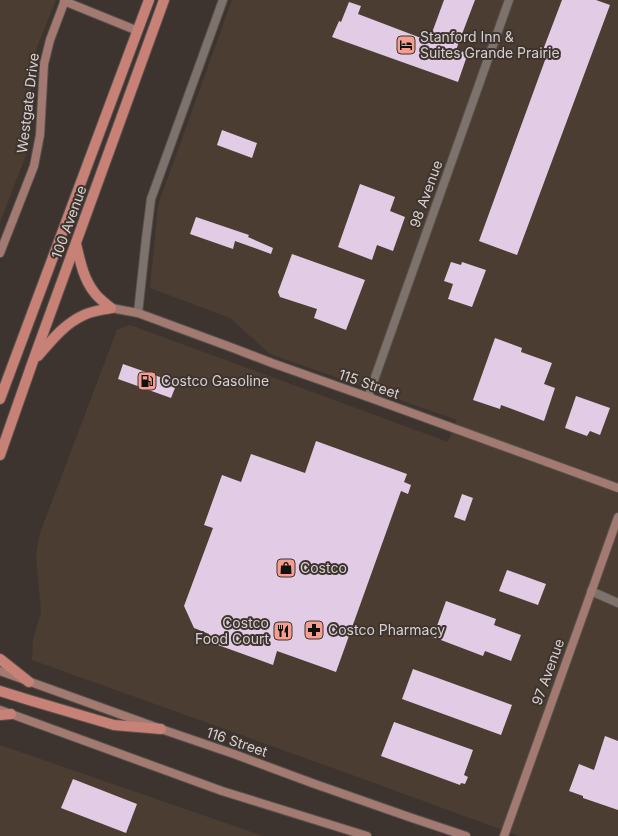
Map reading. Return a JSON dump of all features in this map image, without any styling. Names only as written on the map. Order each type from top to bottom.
[{"type":"main road","name":"100 Avenue","points":[[0,399],[149,0]]},
{"type":"main road","name":"100 Avenue","points":[[0,455],[164,0]]},
{"type":"main road","points":[[76,244],[81,265],[93,292],[111,308]]},
{"type":"main road","points":[[33,361],[59,331],[72,321],[85,314],[111,308]]},
{"type":"main road","points":[[0,659],[29,682]]},
{"type":"main road","points":[[0,691],[114,725],[161,729]]},
{"type":"main road","points":[[0,715],[11,714]]},
{"type":"street","name":"Westgate Drive","points":[[0,253],[34,166],[40,135],[44,64],[50,40],[65,0],[138,31]]},
{"type":"street","points":[[138,313],[151,199],[223,0]]},
{"type":"street","name":"98 Avenue","points":[[368,397],[509,0]]},
{"type":"street","name":"115 Street","points":[[111,308],[138,313],[618,488]]},
{"type":"street","name":"97 Avenue","points":[[504,836],[618,517]]},
{"type":"street","points":[[591,591],[618,603]]},
{"type":"street","name":"116 Street","points":[[0,671],[312,783],[466,836]]},
{"type":"street","points":[[0,710],[222,791],[367,836]]},
{"type":"shaded area","points":[[0,0],[56,0],[37,47],[31,89],[26,155],[0,222]]},
{"type":"shaded area","points":[[232,0],[618,0],[618,836],[519,836],[32,660],[33,640],[41,612],[36,554],[40,533],[117,330],[130,325],[448,442],[457,420],[270,354],[230,318],[150,288],[158,205]]},
{"type":"shaded area","points":[[0,745],[263,836],[0,836]]},
{"type":"building","name":"Stanford Inn & Suites Grande Prairie","points":[[444,0],[475,0],[456,50],[468,53],[458,82],[332,37],[339,21],[341,22],[349,2],[361,6],[358,14],[429,41]]},
{"type":"building","points":[[562,0],[596,0],[610,5],[517,255],[479,241],[548,52],[543,50]]},
{"type":"building","points":[[222,130],[257,143],[252,158],[217,145]]},
{"type":"building","points":[[360,184],[395,197],[390,211],[405,217],[393,251],[377,245],[372,260],[338,247]]},
{"type":"building","points":[[196,217],[249,235],[248,237],[273,248],[271,254],[235,241],[233,249],[190,234]]},
{"type":"building","points":[[292,254],[365,280],[346,330],[314,318],[317,309],[280,297],[278,292]]},
{"type":"building","points":[[451,262],[461,265],[462,262],[486,270],[472,307],[448,299],[453,284],[444,281]]},
{"type":"building","points":[[495,338],[522,348],[521,352],[552,363],[544,384],[555,388],[544,421],[501,405],[500,409],[473,400]]},
{"type":"building","name":"Costco Gasoline","points":[[123,364],[177,383],[171,398],[118,379]]},
{"type":"building","points":[[576,396],[610,408],[600,435],[590,431],[587,436],[565,428]]},
{"type":"building","name":"Costco","points":[[316,441],[407,474],[404,482],[411,485],[408,494],[401,491],[336,672],[277,651],[273,665],[207,641],[209,634],[194,628],[184,606],[213,528],[204,525],[222,475],[241,482],[251,454],[305,473]]},
{"type":"building","points":[[462,494],[473,498],[465,521],[454,517]]},
{"type":"building","points":[[507,570],[546,584],[538,605],[499,591]]},
{"type":"building","points":[[446,601],[496,619],[494,625],[521,635],[511,661],[485,651],[483,656],[433,637]]},
{"type":"building","points":[[413,669],[512,705],[501,735],[402,699]]},
{"type":"building","points":[[394,722],[473,750],[464,775],[468,777],[465,784],[461,783],[460,785],[381,756]]},
{"type":"building","points":[[605,736],[618,741],[618,810],[583,798],[583,796],[569,791],[579,764],[594,770]]},
{"type":"building","points":[[73,779],[137,804],[126,833],[61,808]]},
{"type":"place","name":"Stanford Inn & Suites Grande Prairie","points":[[406,45]]},
{"type":"place","name":"Costco Gasoline","points":[[147,381]]},
{"type":"place","name":"Costco","points":[[286,568]]},
{"type":"place","name":"Costco Pharmacy","points":[[314,630]]},
{"type":"place","name":"Costco Food Court","points":[[283,631]]}]
